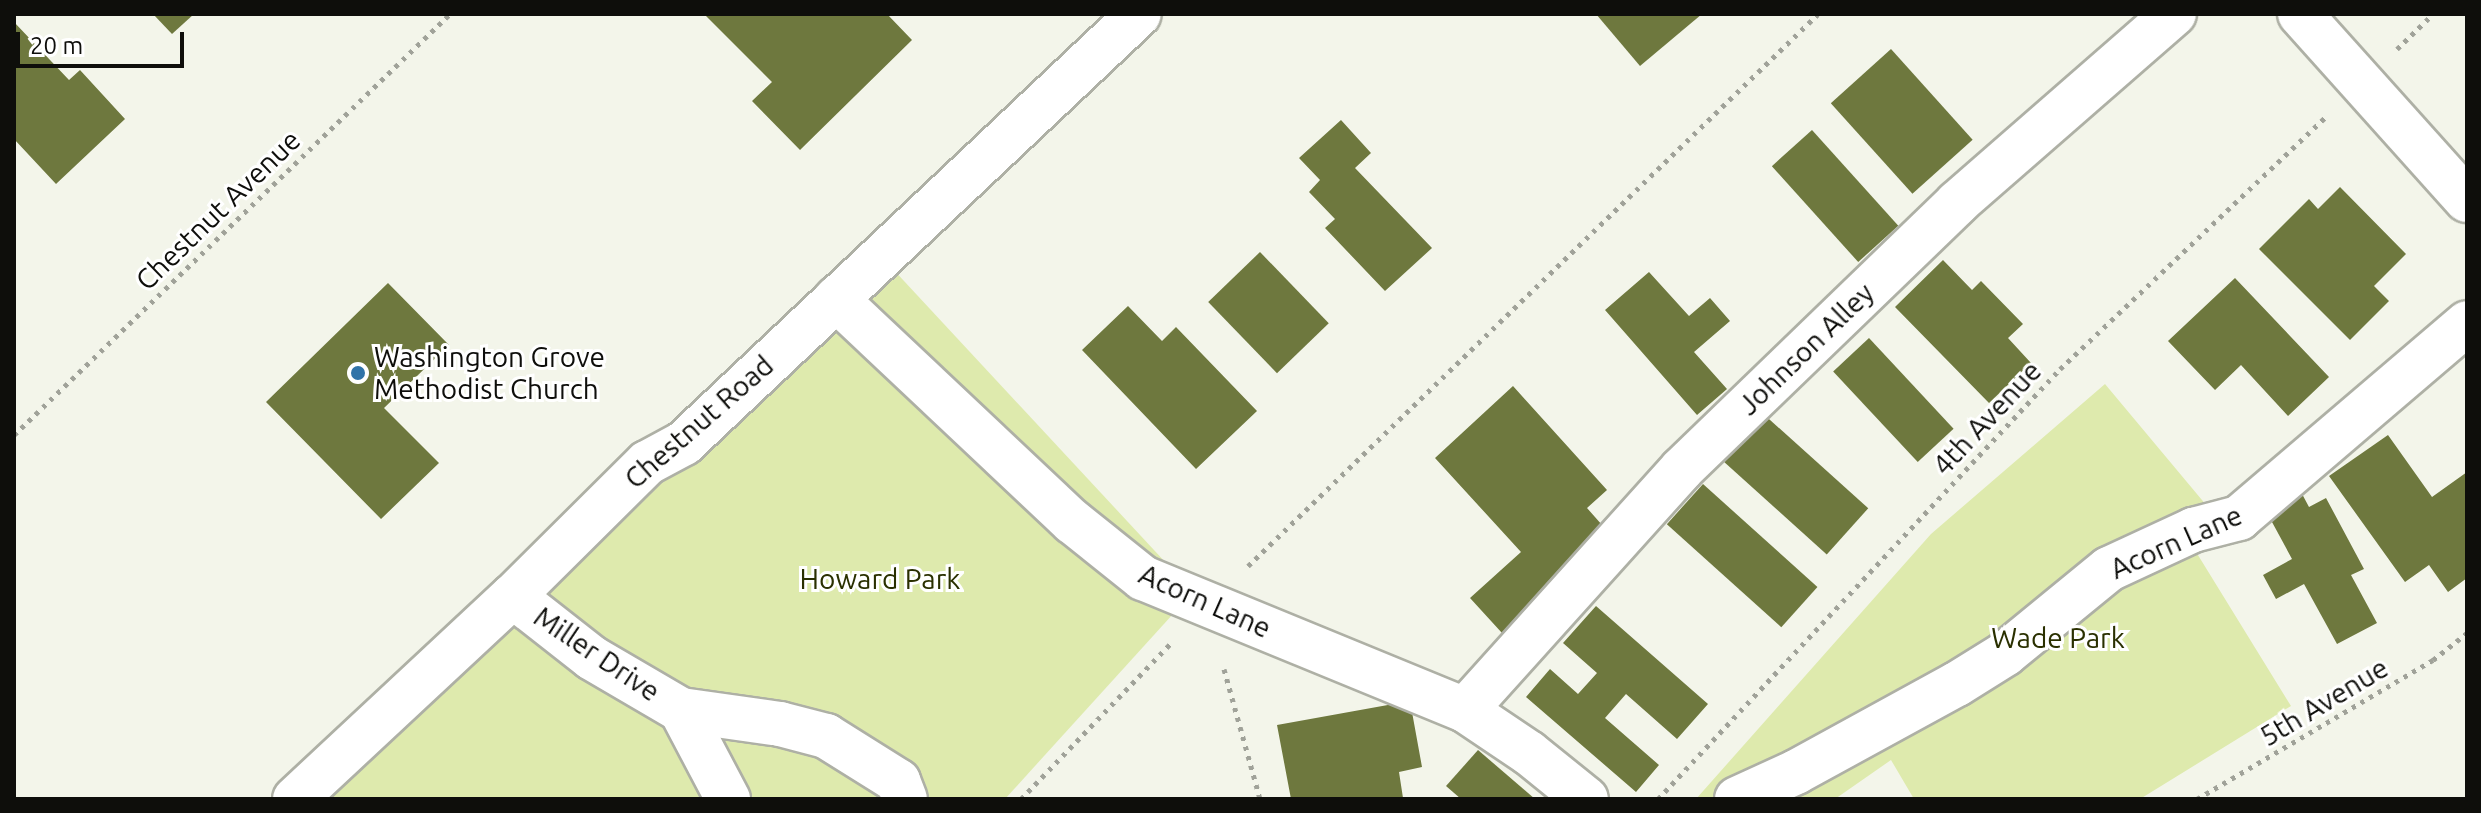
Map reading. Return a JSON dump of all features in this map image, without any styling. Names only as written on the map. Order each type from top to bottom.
[{"type":"street","name":"Chestnut Road","points":[[295,799],[513,596],[647,463],[684,443],[1139,14]]},
{"type":"street","name":"Johnson Alley","points":[[1465,710],[1693,458],[1957,203],[2174,14]]},
{"type":"street","points":[[2300,14],[2467,200]]},
{"type":"street","name":"Acorn Lane","points":[[836,299],[1085,531],[1143,578],[1465,710],[1529,753],[1586,799]]},
{"type":"street","name":"Acorn Lane","points":[[1737,799],[1796,772],[1957,684],[2005,654],[2109,569],[2193,530],[2239,518],[2297,473],[2467,323]]},
{"type":"street","name":"Miller Drive","points":[[513,596],[592,658],[681,710],[780,724],[826,736],[898,781],[905,799]]},
{"type":"street","name":"Miller Drive","points":[[681,710],[728,799]]},
{"type":"path","name":"Chestnut Avenue","points":[[14,435],[450,14]]},
{"type":"path","points":[[1021,799],[1207,606],[1818,14]]},
{"type":"path","name":"4th Avenue","points":[[1658,799],[2060,369],[2363,82]]},
{"type":"path","points":[[1207,606],[1260,799]]},
{"type":"path","name":"5th Avenue","points":[[2197,799],[2433,660],[2467,633]]},
{"type":"green space","name":"Howard Park","points":[[891,267],[1193,592],[1005,799],[325,799]]},
{"type":"green space","name":"Wade Park","points":[[2105,384],[2217,518],[2193,547],[2291,706],[2140,799],[1914,799],[1891,760],[1835,799],[1696,799],[1931,534]]},
{"type":"building","points":[[153,14],[194,14],[172,34]]},
{"type":"building","points":[[704,14],[887,14],[912,40],[800,150],[752,101],[772,82]]},
{"type":"building","points":[[1596,14],[1702,14],[1640,66]]},
{"type":"building","points":[[14,22],[69,80],[80,70],[125,119],[56,184],[14,139]]},
{"type":"building","points":[[1891,49],[1973,140],[1912,194],[1831,103]]},
{"type":"building","points":[[1341,120],[1371,153],[1355,168],[1432,248],[1385,291],[1325,228],[1335,219],[1309,192],[1320,180],[1299,158]]},
{"type":"building","points":[[1812,130],[1898,226],[1858,262],[1772,166]]},
{"type":"building","points":[[2340,187],[2406,254],[2374,286],[2389,301],[2350,340],[2259,249],[2309,199],[2318,209]]},
{"type":"building","points":[[1260,252],[1329,323],[1277,373],[1208,302]]},
{"type":"building","points":[[1943,260],[1972,290],[1981,281],[2023,324],[2008,338],[2031,363],[1989,403],[1895,307]]},
{"type":"building","points":[[1649,272],[1689,316],[1710,298],[1730,321],[1694,352],[1727,389],[1697,415],[1605,310]]},
{"type":"building","points":[[2235,278],[2329,377],[2288,416],[2241,365],[2215,390],[2168,341]]},
{"type":"building","name":"Washington Grove Methodist Church","points":[[388,283],[449,345],[384,408],[439,463],[381,519],[266,402]]},
{"type":"building","points":[[1128,306],[1162,341],[1176,327],[1257,411],[1196,469],[1082,350]]},
{"type":"building","points":[[1869,338],[1954,429],[1918,462],[1833,371]]},
{"type":"building","points":[[1513,386],[1607,490],[1587,508],[1610,534],[1502,633],[1470,598],[1521,552],[1435,458]]},
{"type":"building","points":[[1759,410],[1868,508],[1827,554],[1718,456]]},
{"type":"building","points":[[2388,435],[2432,497],[2467,472],[2467,578],[2448,592],[2429,565],[2405,582],[2329,476]]},
{"type":"building","points":[[1703,484],[1817,587],[1781,627],[1667,524]]},
{"type":"building","points":[[2301,492],[2309,507],[2326,498],[2364,569],[2351,575],[2377,623],[2337,644],[2304,584],[2276,599],[2263,575],[2292,559],[2266,511]]},
{"type":"building","points":[[1596,606],[1708,704],[1677,739],[1626,694],[1605,718],[1659,765],[1636,792],[1526,697],[1550,669],[1578,694],[1597,673],[1563,643]]},
{"type":"building","points":[[1410,701],[1422,767],[1399,772],[1403,798],[1291,799],[1277,725]]},
{"type":"building","points":[[1478,750],[1535,799],[1461,799],[1446,786]]},
{"type":"place","name":"Washington Grove Methodist Church","points":[[358,373]]}]
